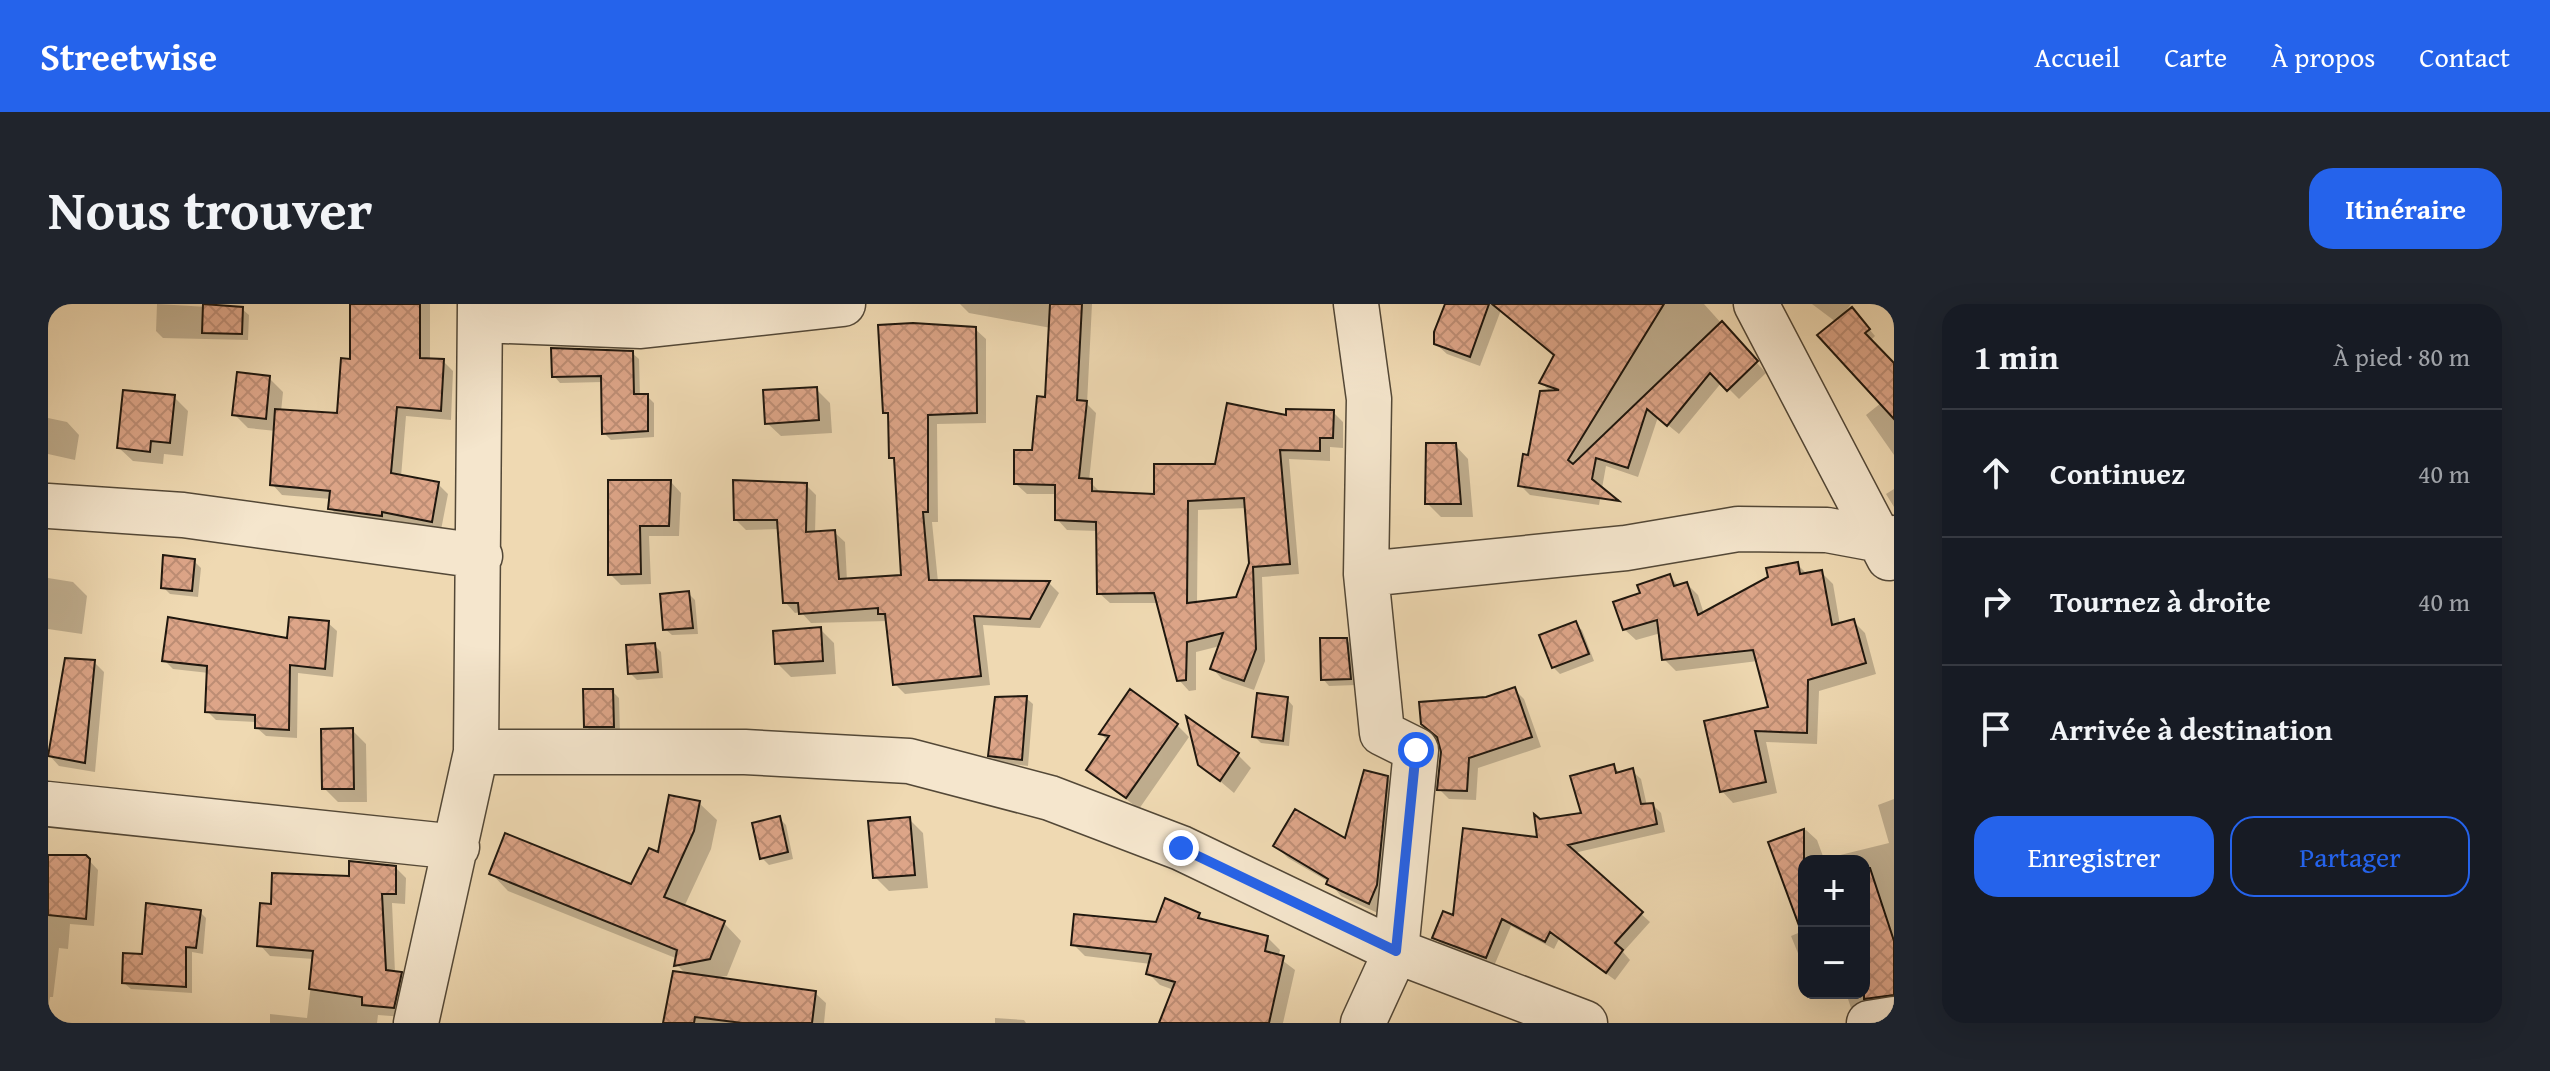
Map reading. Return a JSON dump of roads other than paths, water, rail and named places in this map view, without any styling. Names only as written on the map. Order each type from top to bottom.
[{"type":"street","points":[[416,1023],[476,752],[480,312],[641,326],[843,304]]},
{"type":"street","points":[[1356,304],[1369,399],[1366,574],[1382,733],[1416,750],[1396,951],[1363,1023]]},
{"type":"street","points":[[1756,304],[1820,432],[1890,549]]},
{"type":"street","points":[[48,506],[183,515],[480,556]]},
{"type":"street","points":[[1366,574],[1626,548],[1738,529],[1827,530],[1890,549]]},
{"type":"street","points":[[476,752],[745,752],[909,761],[1050,798],[1181,848],[1396,951],[1585,1023]]},
{"type":"street","points":[[48,804],[457,847]]},
{"type":"street","points":[[1869,1023],[1894,1019]]}]
